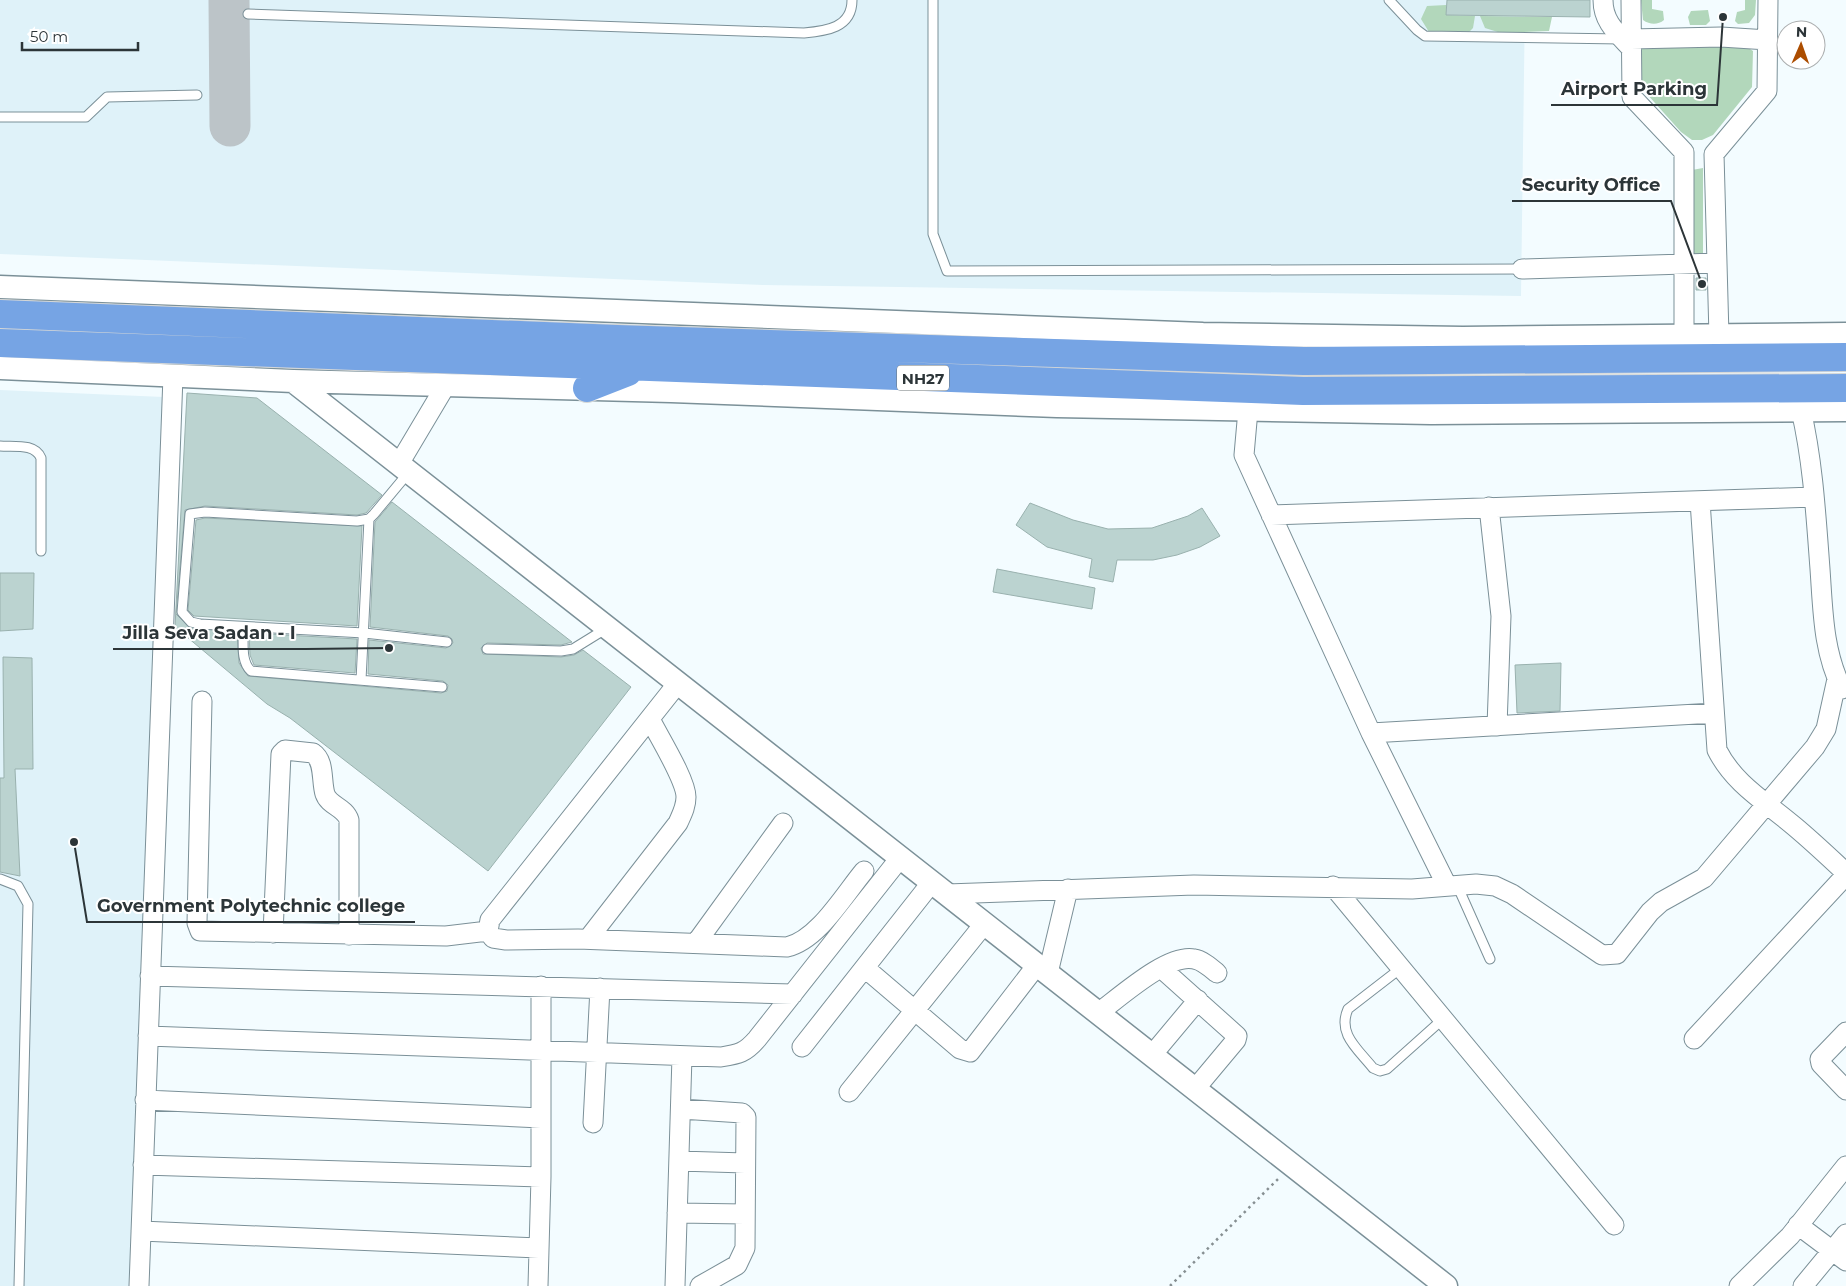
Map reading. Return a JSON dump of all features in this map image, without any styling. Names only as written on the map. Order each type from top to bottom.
[{"type":"highway","name":"NH27","points":[[0,314],[617,339],[1304,361],[1846,358]]},
{"type":"highway","name":"NH27","points":[[0,343],[1303,391],[1846,388]]},
{"type":"highway","points":[[587,388],[639,368]]},
{"type":"street","points":[[1603,0],[1603,12],[1611,27],[1628,42],[1721,38],[1768,40]]},
{"type":"street","points":[[1630,0],[1628,42],[1632,97],[1684,152],[1684,336]]},
{"type":"street","points":[[1719,336],[1714,154],[1767,90],[1768,0]]},
{"type":"street","points":[[1522,269],[1717,263]]},
{"type":"street","points":[[0,287],[1203,334],[1463,338],[1846,334]]},
{"type":"street","points":[[0,368],[293,381],[587,388],[1057,406],[1431,413],[1846,410]]},
{"type":"street","points":[[138,1286],[173,376]]},
{"type":"street","points":[[293,381],[1446,1286]]},
{"type":"street","points":[[404,468],[446,385]]},
{"type":"street","points":[[1248,410],[1244,455],[1371,733],[1452,885]]},
{"type":"street","points":[[1801,410],[1809,445],[1826,642],[1837,679],[1846,696]]},
{"type":"street","points":[[1271,514],[1814,497]]},
{"type":"street","points":[[1694,1038],[1846,874],[1767,803],[1740,783],[1726,768],[1717,750],[1700,501]]},
{"type":"street","points":[[1489,508],[1501,616],[1497,726]]},
{"type":"street","points":[[802,1047],[865,968],[939,888],[1068,889],[1194,885],[1333,886],[1412,889],[1452,885],[1495,886],[1512,894],[1602,955],[1609,956],[1622,950],[1650,912],[1661,902],[1704,878],[1815,747],[1826,729],[1837,679]]},
{"type":"street","points":[[488,931],[490,920],[678,683]]},
{"type":"street","points":[[202,701],[197,923],[200,930],[208,932],[446,936],[488,931]]},
{"type":"street","points":[[1371,733],[1714,713]]},
{"type":"street","points":[[588,939],[678,823],[684,810],[686,795],[681,780],[650,719]]},
{"type":"street","points":[[273,933],[282,754],[285,750],[316,755],[320,760],[325,795],[333,804],[344,810],[349,820],[350,935]]},
{"type":"street","points":[[696,944],[783,823]]},
{"type":"street","points":[[148,1036],[721,1057],[746,1051],[900,858]]},
{"type":"street","points":[[488,931],[494,938],[506,940],[588,939],[787,947],[800,944],[812,935],[864,871]]},
{"type":"street","points":[[1333,886],[1614,1225]]},
{"type":"street","points":[[865,968],[960,1049],[970,1052],[1042,969],[1068,889]]},
{"type":"street","points":[[850,1092],[984,923]]},
{"type":"street","points":[[1098,1013],[1162,968],[1179,960],[1196,959],[1217,973]]},
{"type":"street","points":[[1162,968],[1236,1034],[1237,1038],[1195,1089]]},
{"type":"street","points":[[150,976],[793,994]]},
{"type":"street","points":[[538,1286],[541,1177],[541,986]]},
{"type":"street","points":[[593,1123],[600,988]]},
{"type":"street","points":[[1152,1055],[1198,1000]]},
{"type":"street","points":[[1846,1032],[1820,1059],[1821,1064],[1846,1090]]},
{"type":"street","points":[[675,1286],[682,1056]]},
{"type":"street","points":[[146,1100],[541,1118]]},
{"type":"street","points":[[681,1110],[745,1114],[745,1248],[743,1257],[737,1265],[700,1286]]},
{"type":"street","points":[[679,1161],[745,1163]]},
{"type":"street","points":[[143,1165],[541,1177]]},
{"type":"street","points":[[1739,1286],[1798,1225],[1846,1166]]},
{"type":"street","points":[[677,1213],[745,1214]]},
{"type":"street","points":[[1798,1225],[1839,1256]]},
{"type":"street","points":[[141,1231],[539,1248]]},
{"type":"street","points":[[1803,1286],[1839,1256],[1846,1234]]},
{"type":"lane","points":[[248,14],[804,33],[825,31],[843,24],[852,8],[852,0]]},
{"type":"lane","points":[[933,0],[933,234],[947,271],[1522,269]]},
{"type":"lane","points":[[1389,0],[1424,36],[1628,42]]},
{"type":"lane","points":[[0,117],[86,117],[107,97],[197,95]]},
{"type":"lane","points":[[0,446],[32,448],[38,452],[41,458],[42,551]]},
{"type":"lane","points":[[361,680],[369,519],[404,468]]},
{"type":"lane","points":[[369,519],[357,522],[205,512],[190,514],[188,519],[182,612],[191,622],[243,627],[364,633],[446,642]]},
{"type":"lane","points":[[243,627],[244,660],[246,667],[251,671],[442,687]]},
{"type":"lane","points":[[487,649],[573,649],[607,628]]},
{"type":"lane","points":[[0,879],[18,886],[24,893],[28,904],[19,1286]]},
{"type":"lane","points":[[1452,885],[1490,959]]},
{"type":"lane","points":[[1401,968],[1348,1010],[1344,1020],[1344,1031],[1373,1068],[1380,1071],[1387,1069],[1443,1019]]},
{"type":"path","points":[[1170,1286],[1292,1165]]},
{"type":"shaded area","points":[[0,0],[1525,0],[1521,296],[763,285],[0,254]]},
{"type":"shaded area","points":[[0,390],[164,397],[133,1286],[0,1286]]},
{"type":"green space","points":[[1641,0],[1652,0],[1652,9],[1663,11],[1664,20],[1654,24],[1643,20]]},
{"type":"green space","points":[[1745,0],[1756,0],[1755,15],[1749,23],[1738,24],[1735,21],[1737,12],[1745,10]]},
{"type":"green space","points":[[1446,5],[1447,15],[1475,16],[1473,28],[1468,33],[1429,32],[1421,19],[1427,6]]},
{"type":"green space","points":[[1708,10],[1710,21],[1706,25],[1690,25],[1688,17],[1691,11]]},
{"type":"green space","points":[[1480,16],[1552,17],[1549,31],[1501,33],[1485,28]]},
{"type":"green space","points":[[1647,44],[1744,45],[1753,51],[1752,87],[1713,135],[1702,140],[1692,140],[1681,132],[1646,93],[1642,85],[1641,49]]},
{"type":"green space","points":[[1703,168],[1703,258],[1692,258],[1692,170]]},
{"type":"building","points":[[1447,0],[1590,0],[1590,17],[1446,15]]},
{"type":"building","points":[[1696,278],[1706,278],[1706,290],[1696,290]]},
{"type":"building","points":[[187,393],[257,398],[382,495],[366,513],[357,515],[205,506],[185,510],[176,614],[190,628],[237,632],[239,663],[248,676],[441,693],[447,691],[448,685],[443,681],[368,674],[369,640],[446,648],[453,643],[452,639],[448,636],[370,627],[375,522],[392,502],[572,642],[561,645],[487,643],[481,648],[483,654],[561,657],[574,655],[583,650],[631,687],[488,871],[290,718],[267,704],[175,627]]},
{"type":"building","points":[[1030,503],[1073,520],[1108,529],[1152,528],[1188,516],[1202,508],[1220,536],[1200,547],[1177,555],[1153,560],[1117,560],[1113,582],[1089,577],[1092,559],[1047,547],[1016,525]]},
{"type":"building","points":[[205,518],[362,526],[357,626],[194,616],[188,610],[196,520]]},
{"type":"building","points":[[997,569],[1095,588],[1092,609],[993,592]]},
{"type":"building","points":[[0,573],[34,573],[33,629],[0,631]]},
{"type":"building","points":[[249,633],[357,639],[355,673],[254,665],[250,655]]},
{"type":"building","points":[[3,657],[32,658],[33,769],[15,769],[20,876],[0,872],[0,778],[4,778]]},
{"type":"building","points":[[1561,663],[1560,711],[1517,713],[1515,665]]},
{"type":"taxiway","points":[[229,0],[230,126]]},
{"type":"place","name":"Airport Parking","points":[[1723,17]]},
{"type":"place","name":"Security Office","points":[[1702,284]]},
{"type":"place","name":"Jilla Seva Sadan - I","points":[[389,648]]},
{"type":"place","name":"Government Polytechnic college","points":[[74,842]]}]
